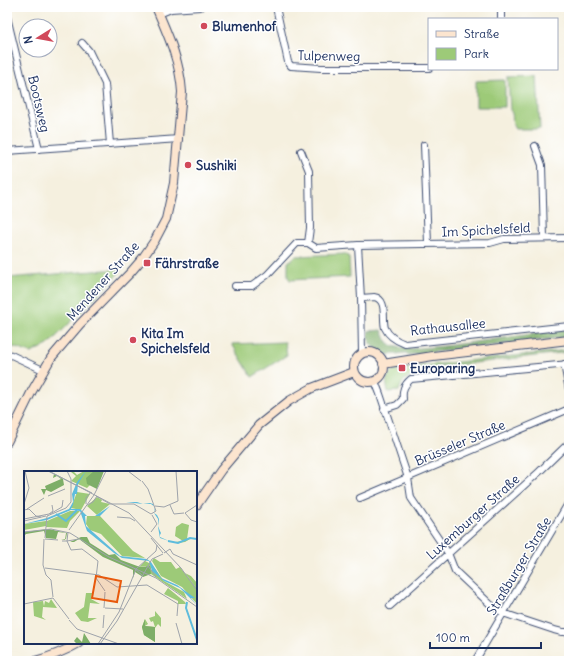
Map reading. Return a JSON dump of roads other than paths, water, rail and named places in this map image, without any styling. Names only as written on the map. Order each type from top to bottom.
[{"type":"street","points":[[158,10],[200,7]]},
{"type":"street","name":"Tulpenweg","points":[[276,7],[288,62],[291,66],[321,68],[428,68]]},
{"type":"street","points":[[501,7],[501,18]]},
{"type":"street","name":"Mendener Straße","points":[[7,442],[43,370],[51,358],[80,324],[134,268],[155,240],[166,219],[174,183],[182,97],[181,81],[174,52],[158,10]]},
{"type":"street","name":"Bootsweg","points":[[7,17],[38,150]]},
{"type":"street","points":[[82,43],[89,51],[104,84],[110,144]]},
{"type":"street","points":[[7,152],[179,139]]},
{"type":"street","name":"Im Spichelsfeld","points":[[424,145],[428,243]]},
{"type":"street","name":"Im Spichelsfeld","points":[[535,146],[542,165],[544,238]]},
{"type":"street","points":[[235,286],[252,286],[267,275],[297,243],[308,243],[310,228],[308,171],[301,151]]},
{"type":"street","name":"Im Spichelsfeld","points":[[308,243],[316,248],[358,245],[490,243],[504,239],[569,238]]},
{"type":"street","points":[[358,245],[362,354]]},
{"type":"street","name":"Rathausallee","points":[[361,298],[374,297],[382,303],[386,328],[394,340],[405,344],[569,326]]},
{"type":"street","name":"Rathausallee","points":[[383,364],[434,356],[569,340]]},
{"type":"street","points":[[7,353],[43,370]]},
{"type":"street","points":[[362,354],[375,354],[379,356],[383,364],[383,372],[375,381],[365,382],[360,380],[354,372],[355,360],[362,354]]},
{"type":"street","points":[[384,409],[397,405],[403,399],[402,394],[405,384],[411,380],[566,364],[569,390]]},
{"type":"street","points":[[197,505],[221,470],[259,424],[289,401],[312,388],[354,372]]},
{"type":"street","points":[[375,381],[408,478],[411,498],[448,553],[455,571],[490,604],[503,613],[554,630],[569,632]]},
{"type":"street","name":"Brüsseler Straße","points":[[360,498],[569,409]]},
{"type":"street","name":"Luxemburger Straße","points":[[390,606],[539,472],[569,442]]},
{"type":"street","name":"Straßburger Straße","points":[[475,661],[569,502]]},
{"type":"street","points":[[35,661],[57,654],[77,644]]},
{"type":"place","name":"Blumenhof","points":[[204,26]]},
{"type":"place","name":"Sushiki","points":[[188,165]]},
{"type":"place","name":"Fährstraße","points":[[147,263]]},
{"type":"place","name":"Kita Im Spichelsfeld","points":[[133,340]]},
{"type":"place","name":"Europaring","points":[[402,368]]}]
